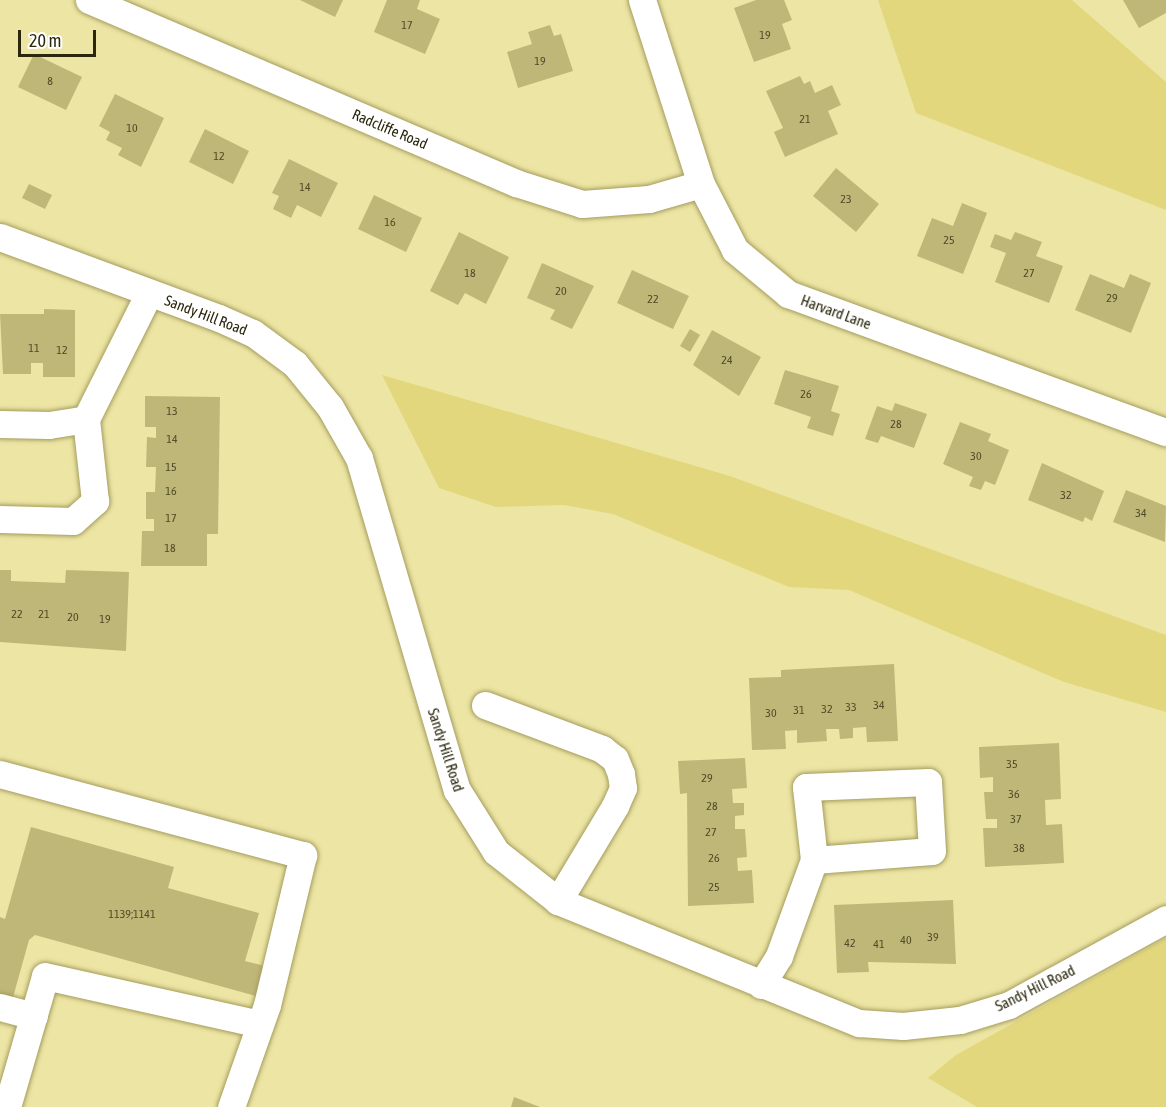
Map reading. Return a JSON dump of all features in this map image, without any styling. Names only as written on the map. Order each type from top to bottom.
[{"type":"street","name":"Radcliffe Road","points":[[88,0],[516,183],[582,204],[649,199],[701,184]]},
{"type":"street","name":"Harvard Lane","points":[[642,0],[701,184],[735,250],[788,294],[1166,432]]},
{"type":"street","name":"Sandy Hill Road","points":[[0,237],[253,333],[295,364],[330,406],[358,458],[457,790],[496,852],[558,901],[859,1023],[903,1026],[960,1020],[1009,1005],[1166,919]]},
{"type":"street","points":[[0,519],[73,521],[94,501],[86,419],[149,293]]},
{"type":"street","points":[[0,424],[49,425],[86,419]]},
{"type":"street","points":[[485,705],[602,749],[615,759],[621,774],[623,788],[615,806],[558,901]]},
{"type":"street","points":[[0,774],[303,855],[260,1024],[231,1107]]},
{"type":"street","points":[[761,985],[779,956],[814,860],[806,787],[928,782],[932,851],[814,860]]},
{"type":"street","points":[[7,1107],[45,976],[260,1024]]},
{"type":"street","points":[[0,1007],[34,1016]]},
{"type":"shaded area","points":[[878,0],[1072,0],[1166,82],[1166,210],[916,113]]},
{"type":"shaded area","points":[[382,375],[730,476],[1166,635],[1166,712],[1064,682],[849,590],[789,587],[613,514],[564,505],[496,507],[439,488]]},
{"type":"shaded area","points":[[1166,938],[1166,1107],[977,1107],[928,1078],[956,1055]]},
{"type":"building","points":[[300,0],[343,0],[335,17]]},
{"type":"building","points":[[387,0],[420,0],[417,9],[440,19],[425,54],[374,32]]},
{"type":"building","points":[[756,0],[784,0],[792,20],[782,24],[791,49],[754,62],[734,8]]},
{"type":"building","points":[[1123,0],[1166,0],[1166,13],[1139,28]]},
{"type":"building","points":[[550,25],[554,36],[561,34],[573,71],[518,88],[507,52],[532,44],[528,32]]},
{"type":"building","points":[[34,54],[82,77],[66,110],[18,87]]},
{"type":"building","points":[[800,76],[804,84],[810,81],[815,93],[832,85],[841,105],[828,111],[838,134],[785,157],[774,132],[783,128],[766,91]]},
{"type":"building","points":[[115,94],[164,118],[141,167],[118,155],[122,148],[106,140],[110,132],[99,126]]},
{"type":"building","points":[[205,129],[249,151],[233,184],[189,162]]},
{"type":"building","points":[[289,159],[338,183],[321,217],[297,205],[291,218],[273,209],[279,196],[272,193]]},
{"type":"building","points":[[836,168],[879,204],[856,232],[813,196]]},
{"type":"building","points":[[29,184],[52,195],[45,209],[22,198]]},
{"type":"building","points":[[374,195],[422,218],[406,252],[358,229]]},
{"type":"building","points":[[962,203],[987,213],[963,274],[917,256],[932,218],[953,226]]},
{"type":"building","points":[[459,232],[509,257],[486,304],[465,293],[458,305],[430,291]]},
{"type":"building","points":[[1015,232],[1042,242],[1036,256],[1063,266],[1049,303],[995,282],[1006,253],[990,247],[995,234],[1011,240]]},
{"type":"building","points":[[542,263],[594,286],[572,329],[550,319],[555,310],[527,298]]},
{"type":"building","points":[[632,270],[689,296],[673,329],[617,303]]},
{"type":"building","points":[[1090,274],[1124,288],[1130,274],[1151,283],[1131,333],[1075,310]]},
{"type":"building","points":[[44,309],[75,310],[75,377],[43,377],[43,363],[31,363],[31,374],[3,374],[0,314],[44,314]]},
{"type":"building","points":[[690,329],[700,335],[690,352],[680,346]]},
{"type":"building","points":[[712,330],[761,357],[739,396],[693,365]]},
{"type":"building","points":[[785,370],[839,386],[831,411],[840,414],[833,436],[807,428],[811,417],[774,404]]},
{"type":"building","points":[[145,396],[220,397],[218,534],[207,534],[207,566],[141,566],[142,531],[154,531],[154,519],[146,519],[146,492],[155,492],[156,467],[146,467],[147,437],[156,438],[156,427],[145,427]]},
{"type":"building","points":[[895,403],[927,414],[914,448],[881,436],[878,443],[865,439],[877,406],[892,411]]},
{"type":"building","points":[[960,422],[991,434],[988,441],[1009,450],[995,485],[985,481],[981,490],[969,486],[973,477],[943,464]]},
{"type":"building","points":[[1042,463],[1104,491],[1092,521],[1085,517],[1083,522],[1028,500]]},
{"type":"building","points":[[1126,490],[1166,506],[1165,542],[1113,522]]},
{"type":"building","points":[[0,570],[11,570],[11,581],[65,583],[66,570],[129,572],[126,651],[0,642]]},
{"type":"building","points":[[894,664],[898,741],[867,742],[866,727],[853,728],[853,738],[840,739],[839,729],[826,729],[827,741],[797,743],[797,730],[785,731],[786,749],[752,750],[749,678],[781,677],[781,670]]},
{"type":"building","points":[[1059,743],[1061,799],[1045,800],[1046,825],[1062,824],[1064,863],[985,867],[983,828],[997,828],[997,819],[986,819],[984,792],[993,792],[993,777],[980,778],[979,747]]},
{"type":"building","points":[[745,758],[747,788],[732,789],[733,803],[744,803],[744,815],[735,816],[735,829],[745,829],[747,857],[737,858],[738,871],[752,870],[754,903],[688,906],[687,793],[680,794],[678,761]]},
{"type":"building","points":[[31,827],[174,867],[168,888],[259,913],[245,961],[265,966],[256,996],[35,935],[29,940],[12,1001],[0,998],[0,917],[5,919]]},
{"type":"building","points":[[953,900],[956,964],[868,962],[869,972],[837,973],[834,905]]},
{"type":"building","points":[[514,1097],[540,1107],[511,1107]]}]
